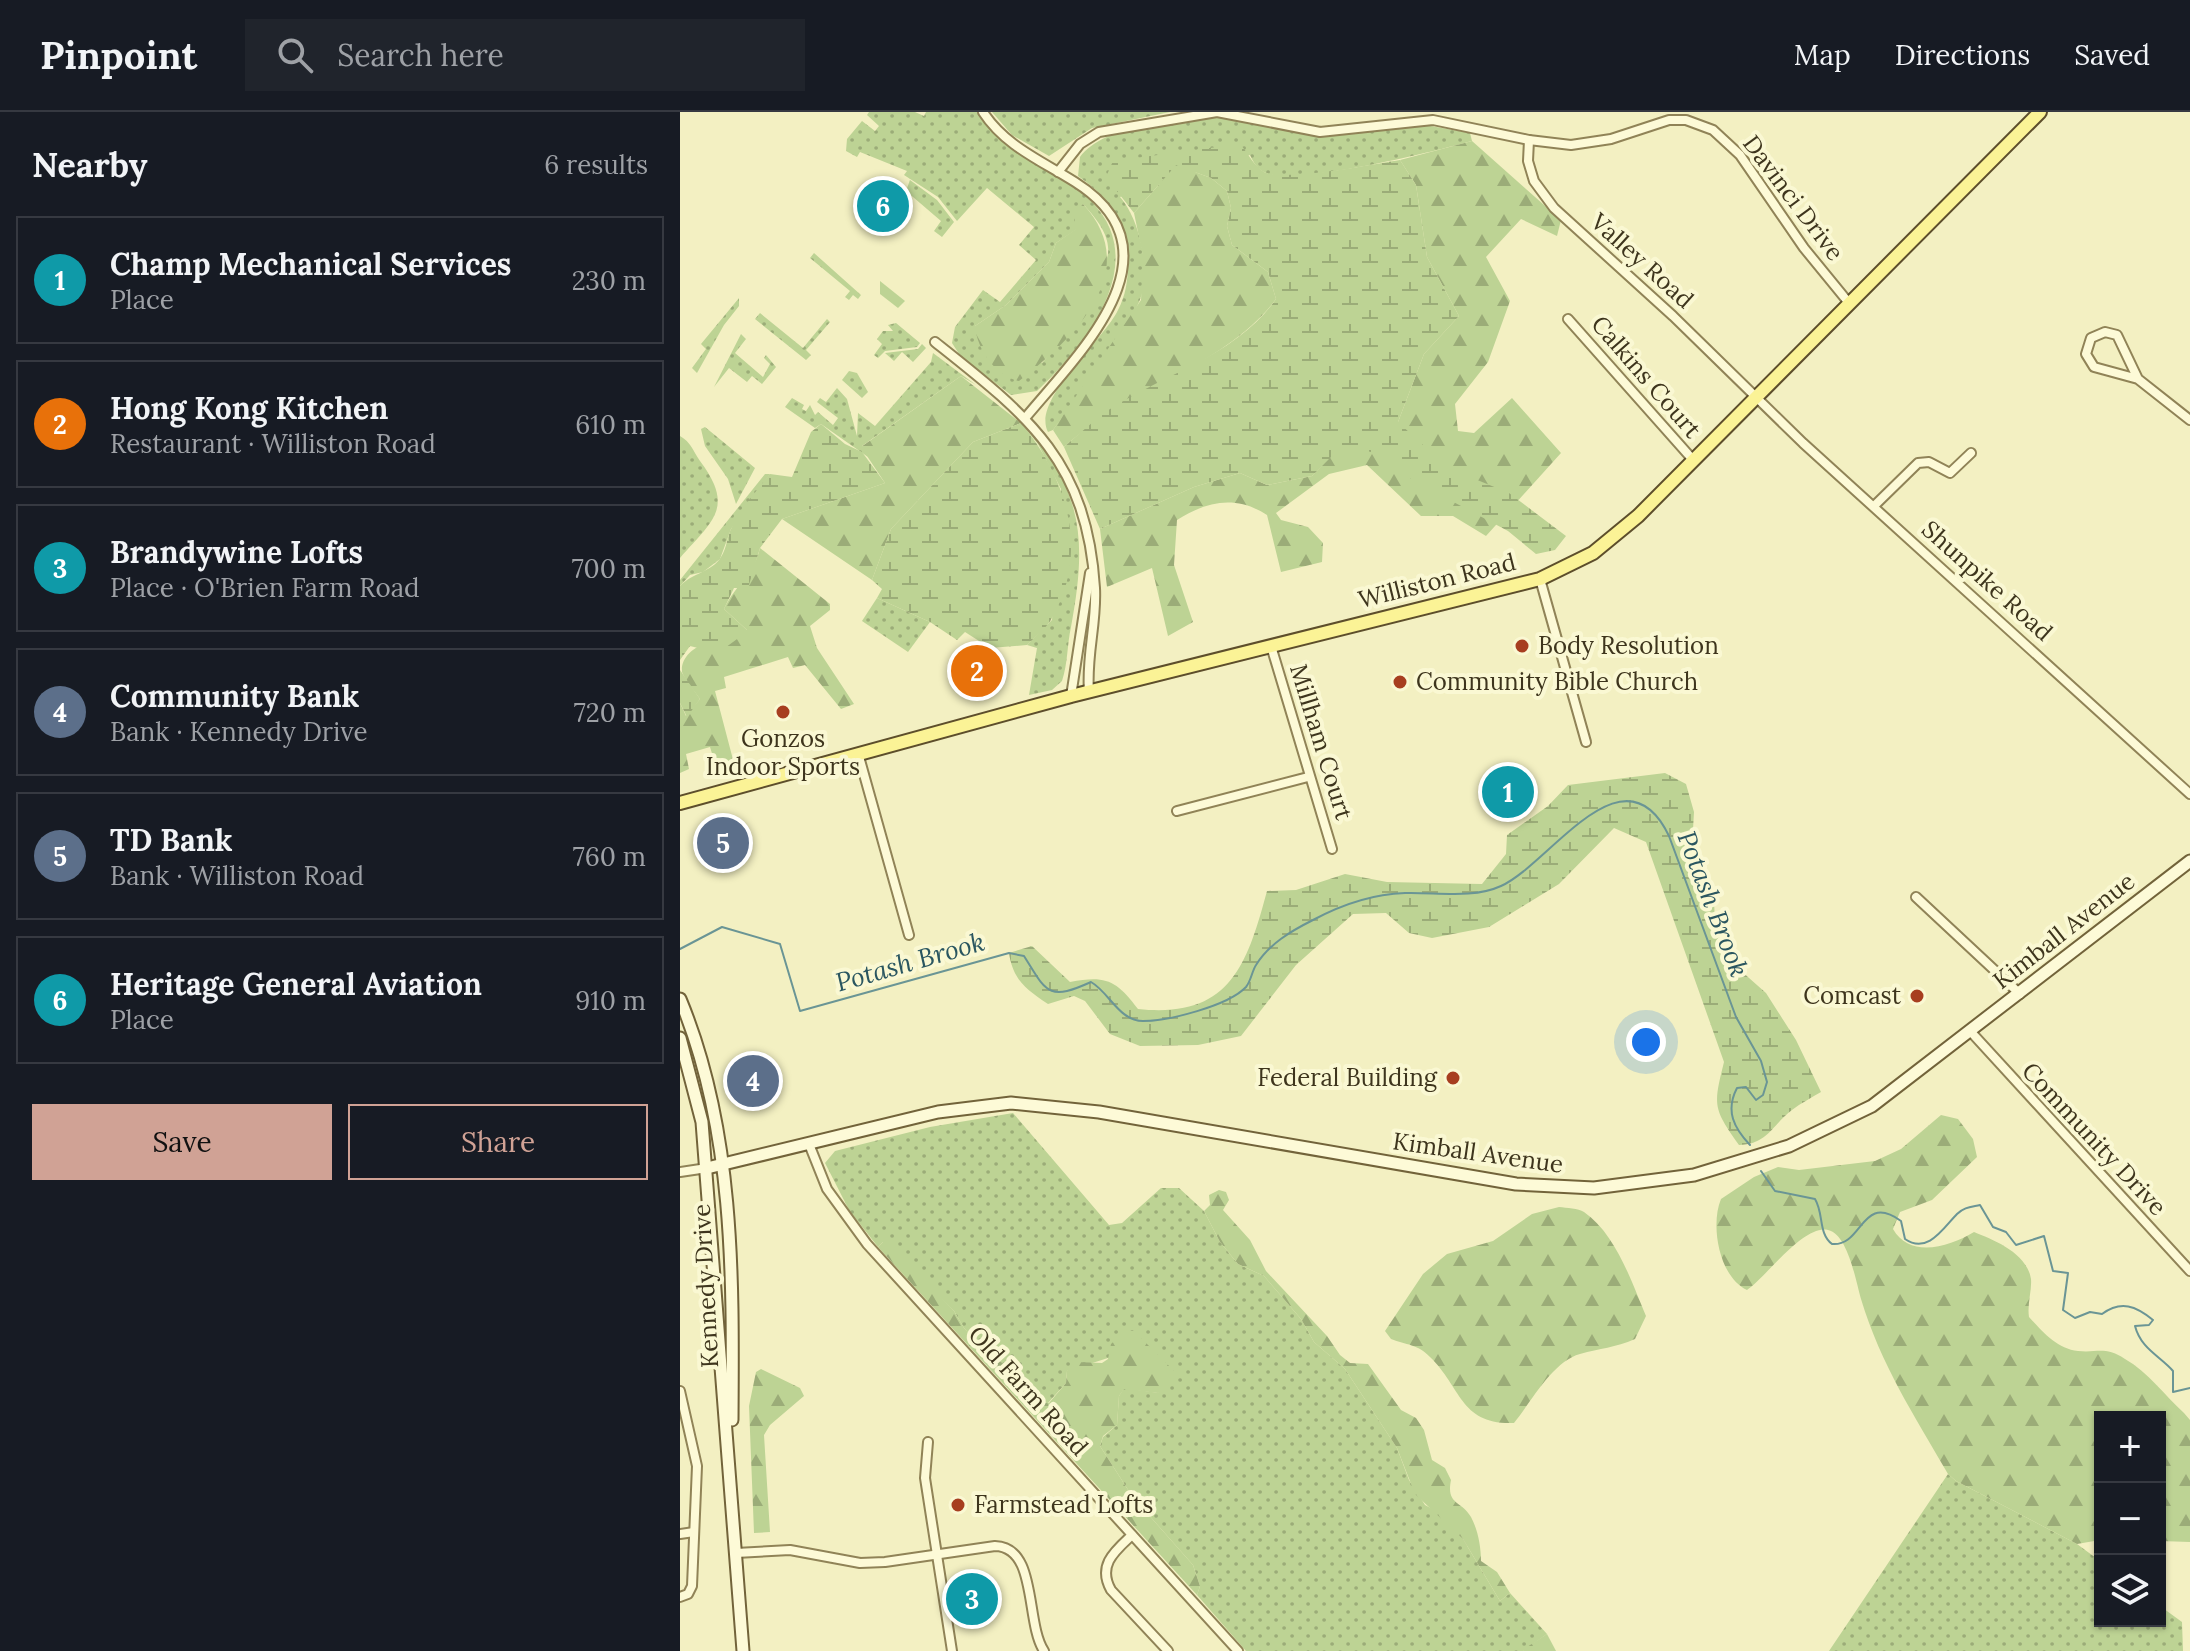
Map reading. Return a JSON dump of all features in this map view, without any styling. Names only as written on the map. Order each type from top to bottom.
[{"type":"main road","name":"Williston Road","points":[[680,803],[1071,696],[1540,579],[1575,564],[1605,545],[1694,461],[2040,112]]},
{"type":"main road","name":"Kimball Avenue","points":[[707,1168],[961,1108],[1038,1104],[1489,1181],[1560,1188],[1628,1186],[1724,1168],[1824,1133],[1872,1106],[2190,861]]},
{"type":"main road","name":"Kennedy Drive","points":[[680,999],[708,1078],[722,1165],[733,1341],[731,1481]]},
{"type":"main road","name":"Kennedy Drive","points":[[680,1038],[698,1095],[707,1168],[743,1651]]},
{"type":"street","points":[[983,112],[1009,141],[1086,189],[1106,210],[1118,236],[1122,279],[1104,321],[1026,417]]},
{"type":"street","name":"Davinci Drive","points":[[1058,172],[1080,144],[1099,132],[1217,112],[1320,132],[1433,120],[1529,140],[1571,145],[1597,143],[1669,120],[1704,125],[1740,155],[1804,248],[1849,303]]},
{"type":"street","name":"Valley Road","points":[[1529,140],[1530,171],[1546,199],[1757,398]]},
{"type":"street","name":"Calkins Court","points":[[1568,319],[1694,461]]},
{"type":"street","points":[[2138,379],[2117,335],[2105,332],[2091,338],[2086,354],[2094,367],[2138,379],[2190,420]]},
{"type":"street","points":[[935,342],[1026,417],[1054,452],[1076,494],[1091,564],[1095,602],[1088,661],[1089,692]]},
{"type":"street","name":"Shunpike Road","points":[[1757,398],[2190,794]]},
{"type":"street","points":[[1874,506],[1918,463],[1932,463],[1950,473],[1971,453]]},
{"type":"street","points":[[1071,696],[1091,564]]},
{"type":"street","points":[[1540,579],[1586,742]]},
{"type":"street","name":"Millham Court","points":[[1271,646],[1332,849]]},
{"type":"street","points":[[858,753],[909,935]]},
{"type":"street","points":[[1177,811],[1308,777]]},
{"type":"street","points":[[1916,897],[2020,994]]},
{"type":"street","name":"Community Drive","points":[[1971,1032],[2044,1116],[2190,1271]]},
{"type":"street","name":"Old Farm Road","points":[[809,1144],[827,1189],[867,1244],[1238,1651]]},
{"type":"street","points":[[680,1172],[707,1168]]},
{"type":"street","points":[[680,1391],[696,1458],[692,1586],[688,1594],[680,1597]]},
{"type":"street","points":[[928,1442],[925,1478],[952,1651]]},
{"type":"street","points":[[680,1534],[694,1532]]},
{"type":"street","points":[[1132,1535],[1109,1558],[1106,1577],[1111,1590],[1168,1651]]},
{"type":"street","points":[[736,1553],[790,1550],[860,1563],[937,1556],[995,1546],[1012,1550],[1023,1563],[1034,1629],[1044,1651]]},
{"type":"green space","points":[[869,112],[915,112],[924,116],[926,112],[977,112],[1001,140],[1063,179],[1092,202],[1109,226],[1115,252],[1113,277],[1105,303],[1074,352],[1037,391],[1011,395],[961,357],[952,343],[955,327],[983,290],[1000,302],[1036,260],[1019,245],[1034,227],[987,188],[957,221],[938,197],[904,175],[907,171],[860,152],[857,157],[846,151],[847,139],[862,121],[875,131],[879,126],[867,115]],"holes":[[[1083,204],[1105,236],[1107,258],[1097,283],[1079,313],[1042,363],[975,326],[1006,305],[1049,262],[1056,243],[1077,229]]]},
{"type":"green space","points":[[992,112],[1170,112],[1092,128],[1049,156],[1012,135]]},
{"type":"green space","points":[[1221,117],[1320,137],[1425,125],[1470,133],[1472,141],[1367,166],[1306,175],[1266,173],[1258,168],[1250,155],[1120,197],[1133,219],[1142,247],[1143,290],[1131,319],[1111,352],[1053,430],[1048,432],[1046,419],[1050,404],[1071,371],[1110,323],[1121,303],[1127,280],[1127,250],[1122,227],[1112,207],[1078,176],[1080,157],[1091,146],[1125,130],[1186,119]]},
{"type":"green space","points":[[1472,141],[1561,220],[1557,236],[1521,219],[1486,257],[1510,301],[1488,362],[1455,404],[1458,431],[1474,433],[1512,398],[1561,453],[1486,536],[1453,516],[1421,516],[1367,465],[1329,474],[1276,513],[1281,520],[1308,527],[1323,543],[1322,562],[1281,572],[1267,515],[1233,503],[1199,508],[1177,520],[1174,565],[1193,622],[1168,636],[1152,568],[1107,587],[1100,529],[1194,487],[1240,473],[1267,485],[1312,476],[1332,455],[1398,422],[1424,354],[1459,316],[1427,257],[1416,185],[1400,160]]},
{"type":"green space","points":[[1240,144],[1260,169],[1275,175],[1330,171],[1400,160],[1416,185],[1427,257],[1459,316],[1424,354],[1398,422],[1448,468],[1509,493],[1566,536],[1555,550],[1536,554],[1508,531],[1414,481],[1382,455],[1367,451],[1333,455],[1312,476],[1267,485],[1240,473],[1194,487],[1100,529],[1064,447],[1107,411],[1220,350],[1260,319],[1276,299],[1268,272],[1232,245],[1227,226],[1231,208],[1227,191],[1211,178],[1176,165],[1134,213],[1106,177],[1113,161]]},
{"type":"green space","points":[[1176,165],[1211,178],[1227,191],[1231,208],[1227,226],[1232,245],[1268,272],[1276,299],[1231,342],[1117,409],[1064,447],[1053,430],[1141,300],[1143,256],[1134,213]]},
{"type":"green space","points":[[910,180],[937,200],[954,222],[942,237],[934,231],[941,221],[906,191]]},
{"type":"green space","points":[[1083,204],[1100,229],[1107,254],[1104,278],[1094,302],[1079,324],[1040,364],[1019,381],[1010,378],[1002,374],[983,352],[975,326],[1006,305],[1049,262],[1056,243],[1076,229],[1074,214]]},
{"type":"green space","points":[[814,253],[861,295],[858,299],[853,295],[849,300],[845,297],[850,291],[810,258]]},
{"type":"green space","points":[[880,281],[905,301],[898,308],[880,294]]},
{"type":"green space","points":[[739,298],[739,306],[724,325],[697,373],[692,368],[706,349],[701,344]]},
{"type":"green space","points":[[760,313],[803,348],[827,319],[830,322],[806,350],[811,355],[806,360],[755,319]]},
{"type":"green space","points":[[896,323],[920,343],[917,347],[885,351],[878,358],[874,355],[882,344],[877,339],[883,331],[893,331],[888,325]]},
{"type":"green space","points":[[741,334],[746,339],[735,353],[763,377],[770,364],[764,358],[766,355],[776,367],[762,384],[752,376],[747,382],[729,368],[714,387]]},
{"type":"green space","points":[[922,344],[926,348],[913,362],[902,352],[894,361],[885,353],[918,349]]},
{"type":"green space","points":[[933,353],[976,385],[961,376],[862,446],[868,457],[821,424],[815,428],[785,407],[792,398],[804,405],[802,409],[806,411],[810,405],[815,415],[818,412],[833,425],[838,418],[817,402],[820,398],[826,402],[837,388],[847,399],[857,436],[858,413],[875,426],[931,362]]},
{"type":"green space","points":[[849,371],[857,373],[868,392],[862,398],[842,380]]},
{"type":"green space","points":[[961,376],[1021,423],[973,442],[891,529],[872,580],[782,519],[885,483],[861,447]]},
{"type":"green space","points":[[1021,423],[1042,447],[1058,471],[1069,494],[1079,542],[1076,596],[1062,681],[1052,690],[1029,695],[1037,648],[1027,645],[1052,620],[1061,489],[1038,444]]},
{"type":"green space","points":[[1021,423],[1051,467],[1061,491],[1068,516],[1070,567],[1052,618],[1041,632],[1027,645],[990,648],[965,632],[957,640],[930,622],[877,598],[882,589],[872,580],[891,529],[973,442]]},
{"type":"green space","points":[[821,424],[845,444],[862,452],[885,483],[782,519],[760,548],[748,588],[734,588],[724,609],[748,631],[718,653],[690,646],[680,660],[680,586],[717,562],[736,520],[770,474],[792,477],[811,432]]},
{"type":"green space","points":[[705,427],[755,468],[736,504],[728,479],[705,446],[701,429]]},
{"type":"green space","points":[[680,436],[711,477],[718,502],[710,523],[680,558]]},
{"type":"green space","points":[[765,474],[770,474],[731,529],[720,559],[703,572],[690,575],[680,586],[680,580]]},
{"type":"green space","points":[[760,548],[830,604],[830,610],[810,626],[817,648],[854,704],[841,709],[805,665],[793,668],[788,657],[724,677],[726,688],[715,691],[736,771],[719,776],[710,747],[686,754],[689,769],[680,773],[680,703],[686,716],[700,699],[682,672],[683,662],[697,647],[707,642],[747,630],[724,609],[749,573]]},
{"type":"green space","points":[[877,598],[930,622],[908,652],[862,621]]},
{"type":"green space","points":[[680,670],[700,699],[687,717],[680,703]]},
{"type":"green space","points":[[1665,773],[1686,784],[1694,812],[1692,847],[1714,897],[1715,928],[1740,970],[1766,993],[1796,1040],[1821,1092],[1792,1110],[1763,1137],[1749,1144],[1739,1145],[1720,1114],[1717,1098],[1724,1062],[1646,842],[1614,828],[1559,884],[1489,927],[1432,938],[1409,933],[1386,913],[1353,914],[1296,965],[1241,1036],[1198,1045],[1140,1046],[1110,1034],[1085,1001],[1074,996],[1048,1004],[1022,983],[1011,962],[1009,953],[1032,946],[1070,982],[1093,979],[1109,982],[1138,1009],[1169,1010],[1194,1005],[1214,996],[1230,982],[1251,942],[1267,891],[1296,890],[1345,874],[1387,882],[1482,884],[1506,854],[1507,835],[1548,806],[1568,785]]},
{"type":"green space","points":[[1013,1113],[1109,1225],[1122,1223],[1161,1188],[1179,1188],[1204,1211],[1220,1242],[1238,1264],[1264,1276],[1301,1319],[1314,1342],[1345,1369],[1397,1448],[1409,1480],[1425,1505],[1440,1513],[1463,1539],[1500,1601],[1510,1593],[1547,1634],[1523,1651],[1246,1651],[1197,1595],[1200,1586],[1193,1565],[1132,1496],[1100,1446],[1103,1437],[1117,1425],[1119,1396],[1124,1388],[1159,1393],[1108,1358],[1067,1371],[1066,1383],[1048,1403],[1037,1402],[1013,1370],[986,1352],[964,1328],[954,1311],[883,1242],[878,1247],[849,1210],[825,1163],[835,1151],[930,1127]]},
{"type":"green space","points":[[1941,1115],[1958,1119],[1973,1139],[1977,1157],[1932,1200],[1900,1212],[1893,1229],[1900,1238],[1909,1244],[1930,1247],[1942,1246],[1974,1232],[2008,1249],[2028,1270],[2031,1279],[2029,1317],[2045,1333],[2070,1350],[2107,1351],[2133,1364],[2190,1420],[2190,1542],[2166,1541],[2166,1411],[2094,1411],[2094,1541],[2077,1544],[1948,1474],[1888,1368],[1869,1323],[1846,1249],[1835,1233],[1818,1230],[1808,1235],[1747,1290],[1730,1274],[1717,1236],[1716,1222],[1721,1199],[1754,1177],[1778,1167],[1799,1170],[1875,1161],[1901,1149]]},
{"type":"green space","points":[[1219,1190],[1226,1192],[1229,1200],[1223,1210],[1250,1240],[1266,1271],[1327,1336],[1340,1355],[1350,1363],[1368,1364],[1401,1410],[1416,1418],[1424,1430],[1432,1460],[1445,1468],[1451,1480],[1452,1498],[1473,1522],[1479,1539],[1481,1561],[1497,1572],[1510,1593],[1500,1601],[1463,1539],[1415,1494],[1397,1448],[1345,1369],[1314,1342],[1301,1319],[1264,1276],[1238,1264],[1220,1242],[1204,1211],[1210,1205],[1209,1195]]},
{"type":"green space","points":[[1559,1207],[1584,1212],[1605,1233],[1622,1260],[1646,1316],[1635,1339],[1580,1354],[1561,1365],[1543,1383],[1514,1423],[1483,1418],[1472,1411],[1425,1353],[1391,1339],[1385,1331],[1423,1274],[1447,1254],[1493,1241],[1532,1214]]},
{"type":"green space","points":[[888,1242],[954,1311],[964,1328],[986,1352],[1013,1370],[1037,1402],[1049,1403],[1066,1383],[1067,1371],[1075,1362],[1102,1363],[1108,1359],[1111,1344],[1125,1331],[1134,1331],[1176,1373],[1167,1390],[1158,1393],[1124,1389],[1119,1396],[1117,1425],[1103,1436],[1100,1446],[1132,1496],[1193,1565],[1200,1586],[1197,1595],[878,1247]]},
{"type":"green space","points":[[761,1369],[800,1388],[804,1396],[770,1425],[764,1435],[770,1532],[754,1533],[749,1406],[756,1372]]},
{"type":"green space","points":[[1948,1474],[2077,1544],[2094,1557],[2094,1627],[2166,1627],[2166,1610],[2182,1622],[2183,1651],[1829,1651]]},
{"type":"green space","points":[[1547,1634],[1556,1651],[1523,1651],[1524,1649]]},
{"type":"waterway","name":"Potash Brook","points":[[680,949],[722,927],[780,944],[800,1011],[1009,953],[1024,956],[1049,990],[1065,991],[1091,982],[1135,1020],[1167,1018],[1212,1006],[1237,994],[1246,987],[1261,957],[1274,944],[1324,915],[1346,905],[1381,896],[1405,893],[1466,894],[1501,886],[1520,874],[1586,818],[1609,805],[1631,801],[1651,810],[1669,836],[1736,1017],[1761,1061],[1767,1082],[1763,1095],[1756,1100],[1746,1087],[1737,1088],[1733,1096],[1733,1119],[1750,1145]]},
{"type":"waterway","name":"Potash Brook","points":[[1761,1171],[1775,1191],[1815,1199],[1823,1229],[1832,1244],[1850,1238],[1870,1216],[1878,1213],[1901,1221],[1905,1239],[1921,1244],[1935,1237],[1962,1210],[1980,1205],[1993,1227],[2006,1232],[2016,1245],[2044,1236],[2053,1271],[2068,1273],[2063,1310],[2075,1318],[2090,1312],[2102,1314],[2122,1306],[2141,1311],[2153,1320],[2149,1325],[2135,1326],[2138,1334],[2146,1346],[2173,1371],[2173,1392],[2190,1388]]},
{"type":"place","name":"Heritage General Aviation","points":[[883,206]]},
{"type":"place","name":"Body Resolution","points":[[1522,646]]},
{"type":"place","name":"Hong Kong Kitchen","points":[[977,671]]},
{"type":"place","name":"Community Bible Church","points":[[1400,682]]},
{"type":"place","name":"Gonzos Indoor Sports","points":[[783,712]]},
{"type":"place","name":"Champ Mechanical Services","points":[[1508,792]]},
{"type":"place","name":"TD Bank","points":[[723,843]]},
{"type":"place","name":"Comcast","points":[[1917,996]]},
{"type":"place","name":"Federal Building","points":[[1453,1078]]},
{"type":"place","name":"Community Bank","points":[[753,1081]]},
{"type":"place","name":"Farmstead Lofts","points":[[958,1505]]},
{"type":"place","name":"Brandywine Lofts","points":[[972,1599]]}]
